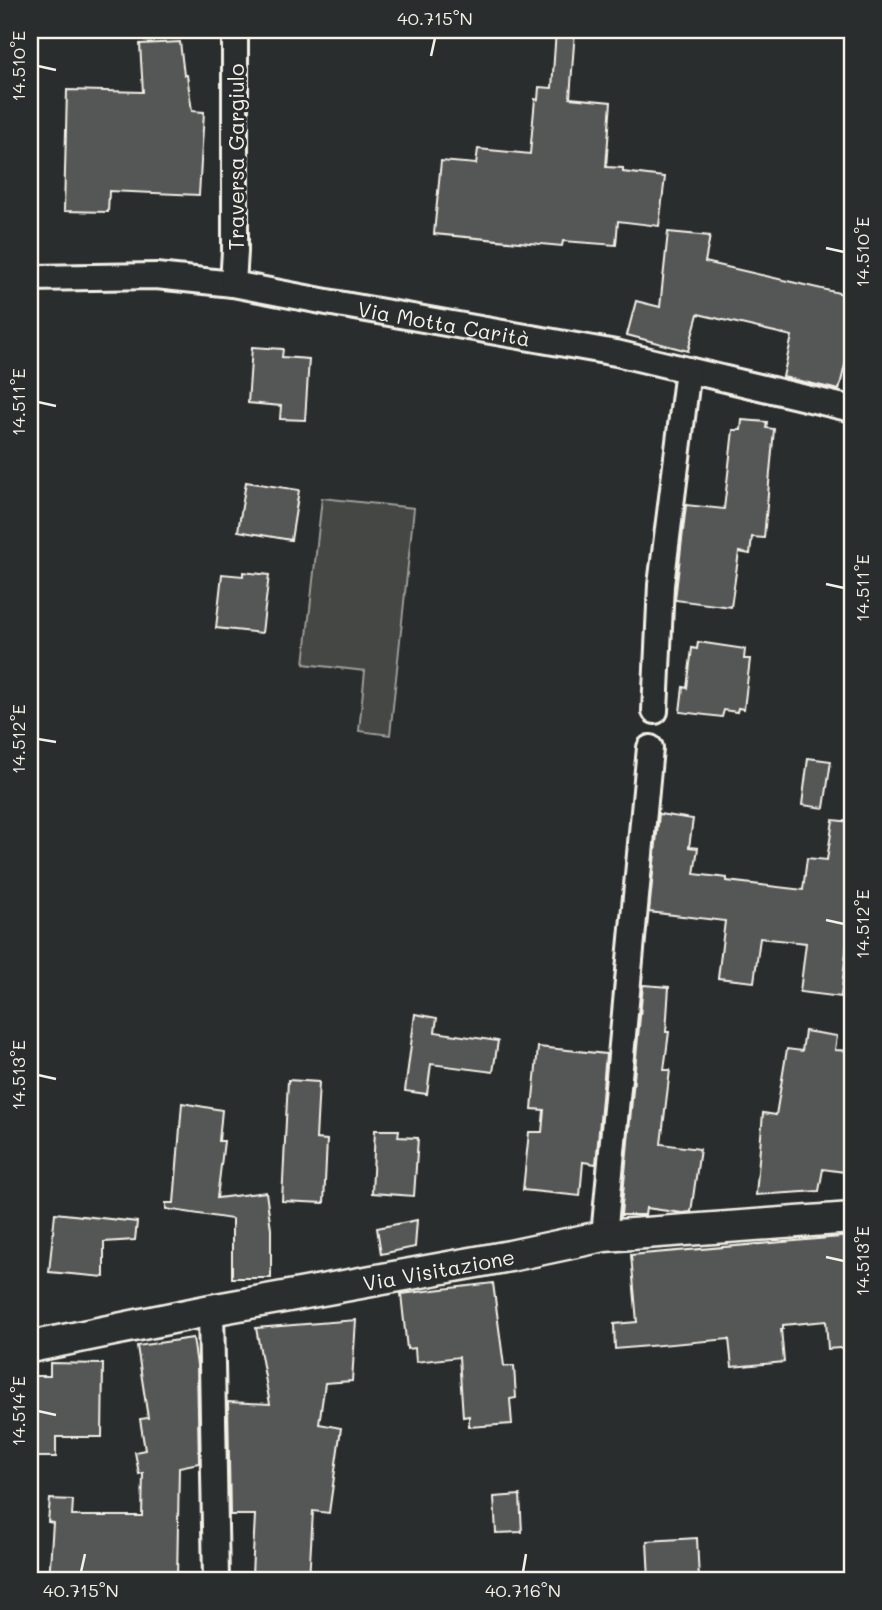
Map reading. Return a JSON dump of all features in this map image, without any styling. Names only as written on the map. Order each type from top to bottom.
[{"type":"street","name":"Traversa Gargiulo","points":[[233,284],[235,30]]},
{"type":"street","name":"Via Motta Carità","points":[[30,278],[156,276],[233,284],[616,353],[852,409]]},
{"type":"street","points":[[655,711],[661,585],[688,370]]},
{"type":"street","points":[[604,1236],[650,748]]},
{"type":"street","name":"Via Visitazione","points":[[30,1347],[604,1236],[852,1218]]},
{"type":"street","points":[[211,1310],[216,1580]]},
{"type":"shaded area","points":[[322,498],[414,508],[390,735],[359,731],[365,671],[304,664]]},
{"type":"building","points":[[556,30],[575,30],[570,98],[611,102],[606,167],[665,177],[659,226],[618,221],[616,245],[563,241],[562,246],[434,234],[441,161],[476,164],[478,149],[530,154],[535,99],[538,100],[539,87],[552,88]]},
{"type":"building","points":[[180,42],[192,111],[204,112],[199,195],[109,191],[108,212],[64,211],[67,90],[143,92],[140,44]]},
{"type":"building","points":[[668,232],[710,236],[705,262],[852,296],[852,336],[839,390],[783,377],[792,336],[698,314],[688,351],[627,335],[636,301],[660,307]]},
{"type":"building","points":[[252,347],[283,349],[282,357],[309,359],[305,420],[280,419],[281,406],[248,403]]},
{"type":"building","points":[[742,420],[767,422],[766,428],[774,429],[764,538],[752,537],[750,554],[739,552],[731,607],[675,600],[686,505],[724,509],[733,430],[741,430]]},
{"type":"building","points":[[246,482],[299,490],[291,540],[238,531]]},
{"type":"building","points":[[243,572],[269,575],[262,633],[216,628],[222,574],[243,576]]},
{"type":"building","points":[[698,642],[745,649],[744,659],[750,659],[744,709],[738,708],[737,712],[724,710],[722,717],[680,712],[683,687],[687,688],[692,648],[697,649]]},
{"type":"building","points":[[808,758],[831,761],[824,808],[802,805]]},
{"type":"building","points":[[659,814],[693,819],[689,847],[698,848],[694,874],[727,878],[727,881],[803,890],[807,858],[827,860],[833,820],[852,822],[852,898],[841,997],[800,992],[806,943],[760,938],[754,982],[718,978],[725,921],[649,912]]},
{"type":"building","points":[[643,985],[669,987],[666,1032],[669,1032],[664,1070],[670,1070],[661,1144],[700,1149],[691,1212],[646,1208],[645,1215],[621,1215]]},
{"type":"building","points":[[415,1014],[437,1018],[435,1032],[498,1041],[493,1072],[431,1064],[427,1094],[405,1091]]},
{"type":"building","points":[[805,1031],[837,1036],[835,1050],[852,1051],[852,1173],[823,1169],[819,1191],[756,1195],[763,1113],[776,1115],[787,1049],[802,1051]]},
{"type":"building","points":[[538,1047],[606,1054],[596,1164],[583,1162],[580,1196],[523,1190],[529,1132],[542,1132],[544,1110],[532,1109]]},
{"type":"building","points":[[288,1080],[319,1082],[316,1139],[327,1140],[324,1203],[282,1201]]},
{"type":"building","points":[[182,1103],[222,1110],[219,1141],[224,1141],[217,1198],[266,1192],[271,1229],[271,1278],[232,1278],[232,1219],[166,1209],[166,1203],[174,1203]]},
{"type":"building","points":[[375,1130],[399,1130],[398,1137],[418,1138],[414,1196],[372,1193]]},
{"type":"building","points":[[55,1213],[137,1222],[135,1240],[104,1242],[104,1277],[49,1272]]},
{"type":"building","points":[[417,1220],[415,1247],[381,1254],[377,1228]]},
{"type":"building","points":[[852,1236],[852,1347],[828,1349],[826,1321],[783,1325],[781,1329],[784,1362],[732,1367],[729,1339],[615,1349],[614,1324],[637,1322],[631,1255]]},
{"type":"building","points":[[493,1283],[504,1366],[514,1366],[516,1398],[510,1399],[512,1424],[469,1427],[469,1416],[463,1417],[459,1357],[416,1362],[415,1348],[407,1349],[401,1294]]},
{"type":"building","points":[[356,1320],[352,1381],[325,1383],[319,1424],[341,1428],[329,1513],[313,1511],[309,1580],[259,1580],[260,1576],[252,1575],[255,1515],[230,1515],[228,1402],[270,1404],[256,1328]]},
{"type":"building","points":[[193,1338],[197,1365],[199,1463],[179,1467],[177,1580],[49,1580],[53,1523],[48,1522],[50,1499],[73,1500],[72,1516],[142,1516],[143,1473],[139,1474],[135,1452],[145,1450],[140,1419],[148,1418],[137,1346]]},
{"type":"building","points":[[50,1363],[103,1364],[102,1437],[56,1437],[56,1457],[30,1457],[32,1376],[50,1376]]},
{"type":"building","points":[[520,1495],[522,1532],[496,1533],[494,1497]]},
{"type":"building","points":[[697,1538],[699,1580],[649,1580],[647,1541]]}]
